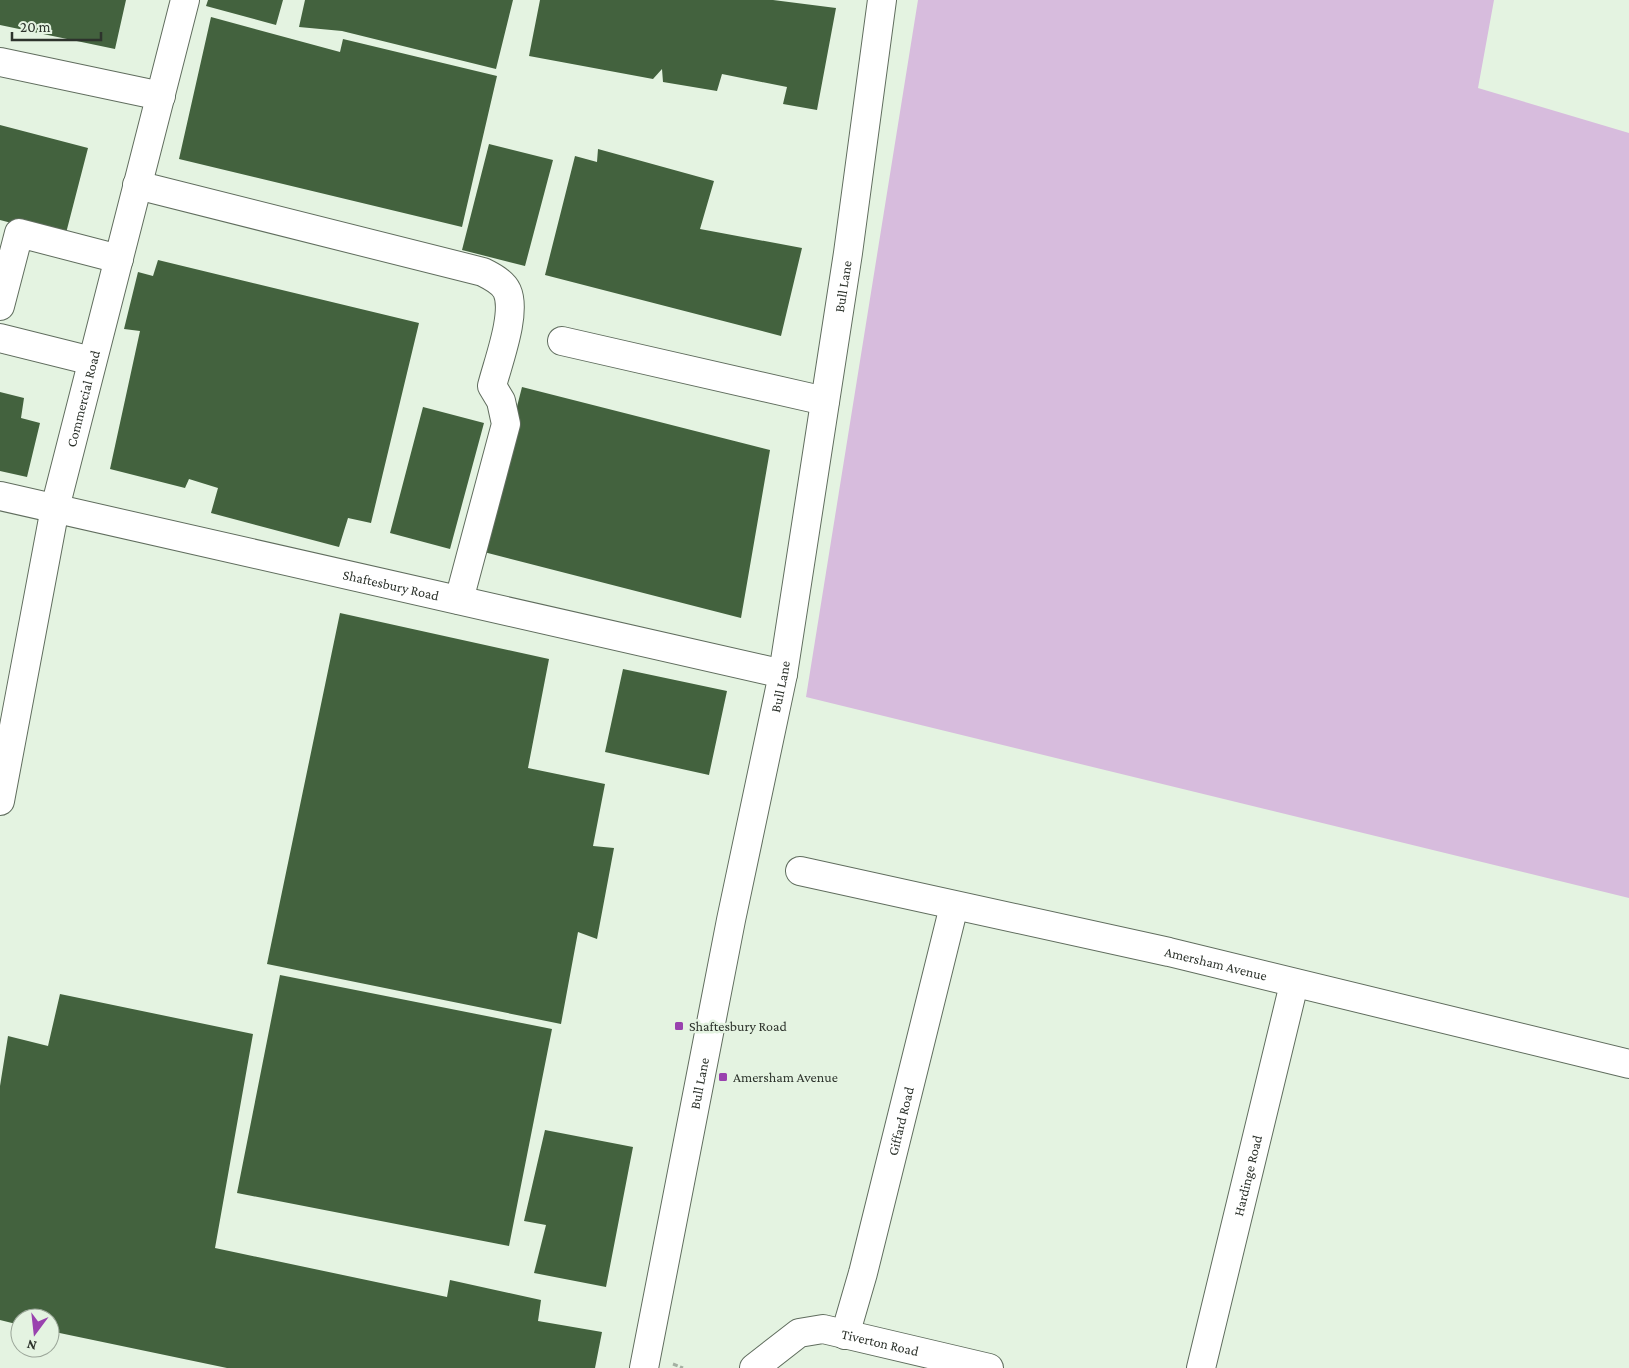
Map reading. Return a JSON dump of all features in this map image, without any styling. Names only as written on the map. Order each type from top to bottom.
[{"type":"street","name":"Commercial Road","points":[[0,801],[55,508],[185,0]]},
{"type":"street","name":"Bull Lane","points":[[644,1368],[731,920],[783,674],[848,253],[882,0]]},
{"type":"street","points":[[0,62],[160,96]]},
{"type":"street","points":[[137,185],[483,272],[507,289],[511,308],[492,386],[501,401],[506,424],[459,600]]},
{"type":"street","points":[[0,306],[19,233],[119,258]]},
{"type":"street","points":[[0,338],[92,361]]},
{"type":"street","points":[[562,341],[825,401]]},
{"type":"street","name":"Shaftesbury Road","points":[[0,496],[783,674]]},
{"type":"street","name":"Amersham Avenue","points":[[800,871],[1169,952],[1294,984],[1629,1064]]},
{"type":"street","name":"Giffard Road","points":[[845,1335],[863,1272],[954,906]]},
{"type":"street","name":"Hardinge Road","points":[[1201,1368],[1294,984]]},
{"type":"street","name":"Tiverton Road","points":[[754,1368],[799,1333],[834,1310],[863,1272]]},
{"type":"street","name":"Tiverton Road","points":[[799,1333],[823,1330],[989,1368]]},
{"type":"shaded area","points":[[918,0],[1494,0],[1478,88],[1629,133],[1629,898],[806,697]]},
{"type":"building","points":[[0,0],[126,0],[115,49],[0,25]]},
{"type":"building","points":[[208,0],[283,0],[276,25],[206,6]]},
{"type":"building","points":[[305,0],[513,0],[496,69],[342,31],[299,27]]},
{"type":"building","points":[[540,0],[773,0],[836,8],[817,110],[783,104],[787,87],[722,74],[717,91],[663,82],[662,69],[653,79],[529,56]]},
{"type":"building","points":[[211,17],[340,52],[343,39],[497,76],[462,227],[179,159]]},
{"type":"building","points":[[0,125],[88,148],[65,237],[0,220]]},
{"type":"building","points":[[489,144],[553,160],[525,266],[462,250]]},
{"type":"building","points":[[598,149],[714,181],[700,229],[802,248],[781,336],[545,275],[575,156],[597,162]]},
{"type":"building","points":[[158,260],[419,323],[371,523],[348,518],[339,547],[211,513],[218,488],[189,479],[185,488],[110,469],[140,331],[124,329],[138,272],[153,276]]},
{"type":"building","points":[[522,387],[770,450],[741,618],[480,551]]},
{"type":"building","points":[[0,392],[24,398],[21,418],[40,423],[27,477],[0,471]]},
{"type":"building","points":[[423,407],[484,423],[450,549],[390,533]]},
{"type":"building","points":[[340,613],[549,659],[528,768],[605,784],[593,846],[614,848],[597,939],[578,932],[561,1024],[267,964]]},
{"type":"building","points":[[623,669],[727,691],[709,775],[605,752]]},
{"type":"building","points":[[280,975],[552,1029],[509,1246],[237,1193]]},
{"type":"building","points":[[60,994],[253,1034],[215,1248],[447,1297],[450,1280],[541,1300],[538,1321],[602,1332],[595,1368],[227,1368],[60,1333],[60,1308],[10,1308],[10,1322],[0,1320],[0,1086],[8,1036],[48,1046]]},
{"type":"building","points":[[545,1130],[633,1147],[606,1287],[534,1273],[546,1225],[524,1221]]},
{"type":"place","name":"Shaftesbury Road","points":[[679,1026]]},
{"type":"place","name":"Amersham Avenue","points":[[723,1077]]}]
